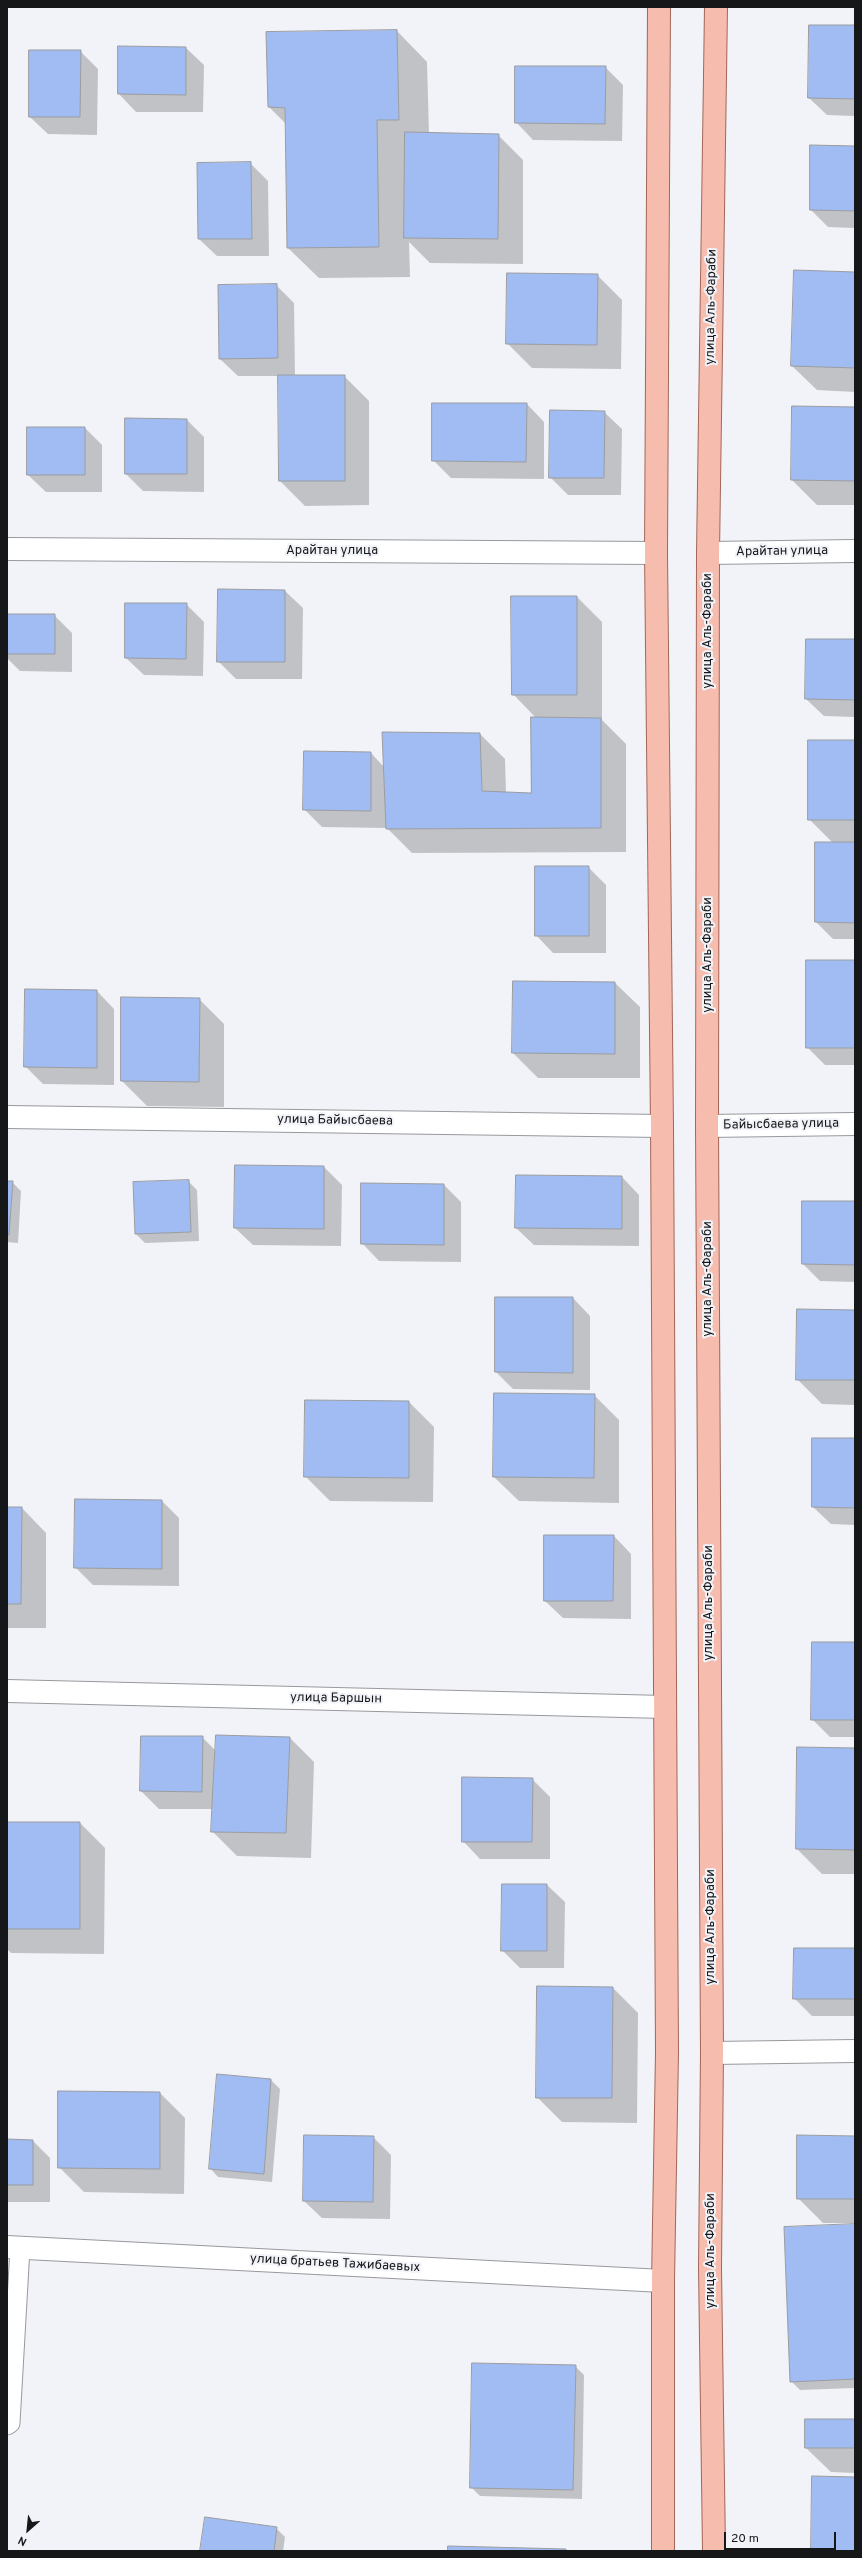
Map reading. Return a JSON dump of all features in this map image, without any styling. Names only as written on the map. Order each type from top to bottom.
[{"type":"main road","points":[[659,7],[656,553],[662,1126],[668,2052],[663,2281],[663,2551]]},
{"type":"main road","name":"улица Аль-Фараби","points":[[714,2551],[710,2268],[712,2053],[707,1126],[708,553],[716,7]]},
{"type":"street","name":"Арайтан улица","points":[[7,549],[656,553]]},
{"type":"street","name":"Арайтан улица","points":[[708,553],[855,551]]},
{"type":"street","name":"улица Байысбаева","points":[[7,1117],[662,1126]]},
{"type":"street","name":"Байысбаева улица","points":[[707,1126],[855,1124]]},
{"type":"street","name":"улица Баршын","points":[[7,1691],[665,1707]]},
{"type":"street","points":[[712,2053],[855,2051]]},
{"type":"street","name":"улица братьев Тажибаевых","points":[[14,2248],[663,2281]]},
{"type":"lane","points":[[7,2425],[10,2423],[14,2248]]},
{"type":"building","points":[[809,25],[855,25],[855,99],[808,98]]},
{"type":"building","points":[[397,30],[399,120],[377,120],[379,247],[287,248],[285,108],[268,107],[266,32]]},
{"type":"building","points":[[118,46],[186,47],[186,95],[118,94]]},
{"type":"building","points":[[29,50],[81,50],[80,117],[29,117]]},
{"type":"building","points":[[515,66],[606,66],[605,124],[515,123]]},
{"type":"building","points":[[405,132],[499,134],[498,239],[404,238]]},
{"type":"building","points":[[810,145],[855,146],[855,211],[810,210]]},
{"type":"building","points":[[251,162],[252,239],[198,239],[197,163]]},
{"type":"building","points":[[794,270],[855,272],[855,368],[791,366]]},
{"type":"building","points":[[507,273],[598,274],[597,345],[506,344]]},
{"type":"building","points":[[277,284],[278,358],[219,359],[218,285]]},
{"type":"building","points":[[278,375],[345,375],[345,481],[279,481]]},
{"type":"building","points":[[432,403],[527,403],[526,462],[432,461]]},
{"type":"building","points":[[792,406],[855,407],[855,481],[791,480]]},
{"type":"building","points":[[550,410],[605,411],[604,478],[549,478]]},
{"type":"building","points":[[125,418],[187,419],[187,474],[125,474]]},
{"type":"building","points":[[27,427],[85,427],[85,475],[27,475]]},
{"type":"building","points":[[218,589],[285,590],[285,662],[217,662]]},
{"type":"building","points":[[511,596],[577,596],[577,695],[512,695]]},
{"type":"building","points":[[125,603],[187,603],[186,659],[125,658]]},
{"type":"building","points":[[7,614],[55,614],[55,654],[7,654]]},
{"type":"building","points":[[806,639],[855,639],[855,700],[805,699]]},
{"type":"building","points":[[531,717],[601,718],[601,828],[386,829],[382,732],[480,733],[482,791],[531,793]]},
{"type":"building","points":[[808,740],[855,740],[855,820],[808,820]]},
{"type":"building","points":[[304,751],[371,752],[371,811],[303,810]]},
{"type":"building","points":[[815,842],[855,842],[855,923],[815,922]]},
{"type":"building","points":[[535,866],[589,866],[589,936],[535,936]]},
{"type":"building","points":[[806,960],[855,960],[855,1048],[806,1048]]},
{"type":"building","points":[[513,981],[615,982],[615,1054],[512,1053]]},
{"type":"building","points":[[25,989],[97,990],[97,1068],[24,1067]]},
{"type":"building","points":[[121,997],[200,998],[199,1082],[121,1081]]},
{"type":"building","points":[[235,1165],[324,1166],[324,1229],[234,1228]]},
{"type":"building","points":[[516,1175],[622,1176],[622,1229],[515,1228]]},
{"type":"building","points":[[189,1180],[191,1232],[135,1234],[133,1182]]},
{"type":"building","points":[[7,1181],[13,1181],[9,1235],[7,1235]]},
{"type":"building","points":[[361,1183],[444,1184],[444,1245],[361,1244]]},
{"type":"building","points":[[802,1201],[855,1201],[855,1265],[802,1264]]},
{"type":"building","points":[[495,1297],[573,1297],[573,1373],[495,1372]]},
{"type":"building","points":[[797,1309],[855,1310],[855,1380],[796,1380]]},
{"type":"building","points":[[494,1393],[595,1394],[594,1478],[493,1477]]},
{"type":"building","points":[[305,1400],[409,1401],[409,1478],[304,1477]]},
{"type":"building","points":[[812,1438],[855,1438],[855,1508],[812,1507]]},
{"type":"building","points":[[75,1499],[162,1500],[162,1569],[74,1568]]},
{"type":"building","points":[[7,1507],[22,1507],[21,1604],[7,1604]]},
{"type":"building","points":[[544,1535],[614,1535],[613,1601],[544,1601]]},
{"type":"building","points":[[812,1642],[855,1642],[855,1720],[811,1720]]},
{"type":"building","points":[[216,1735],[290,1737],[286,1833],[211,1832]]},
{"type":"building","points":[[141,1736],[203,1736],[202,1792],[140,1791]]},
{"type":"building","points":[[797,1747],[855,1748],[855,1850],[796,1849]]},
{"type":"building","points":[[462,1777],[533,1778],[532,1842],[462,1842]]},
{"type":"building","points":[[7,1822],[80,1822],[80,1929],[7,1929]]},
{"type":"building","points":[[502,1884],[547,1884],[547,1951],[501,1951]]},
{"type":"building","points":[[794,1948],[855,1948],[855,1999],[793,1999]]},
{"type":"building","points":[[537,1986],[613,1987],[612,2098],[536,2098]]},
{"type":"building","points":[[217,2074],[271,2079],[264,2174],[209,2169]]},
{"type":"building","points":[[58,2091],[160,2092],[160,2169],[58,2168]]},
{"type":"building","points":[[304,2135],[374,2136],[373,2202],[303,2201]]},
{"type":"building","points":[[797,2135],[855,2136],[855,2199],[797,2199]]},
{"type":"building","points":[[7,2139],[33,2140],[33,2185],[7,2185]]},
{"type":"building","points":[[855,2224],[855,2379],[790,2382],[784,2227]]},
{"type":"building","points":[[472,2363],[576,2365],[573,2490],[470,2488]]},
{"type":"building","points":[[805,2419],[855,2419],[855,2448],[805,2448]]},
{"type":"building","points":[[812,2476],[855,2477],[855,2551],[811,2551]]},
{"type":"building","points":[[205,2517],[277,2527],[274,2551],[200,2551]]},
{"type":"building","points":[[448,2546],[566,2549],[566,2551],[448,2551]]}]
